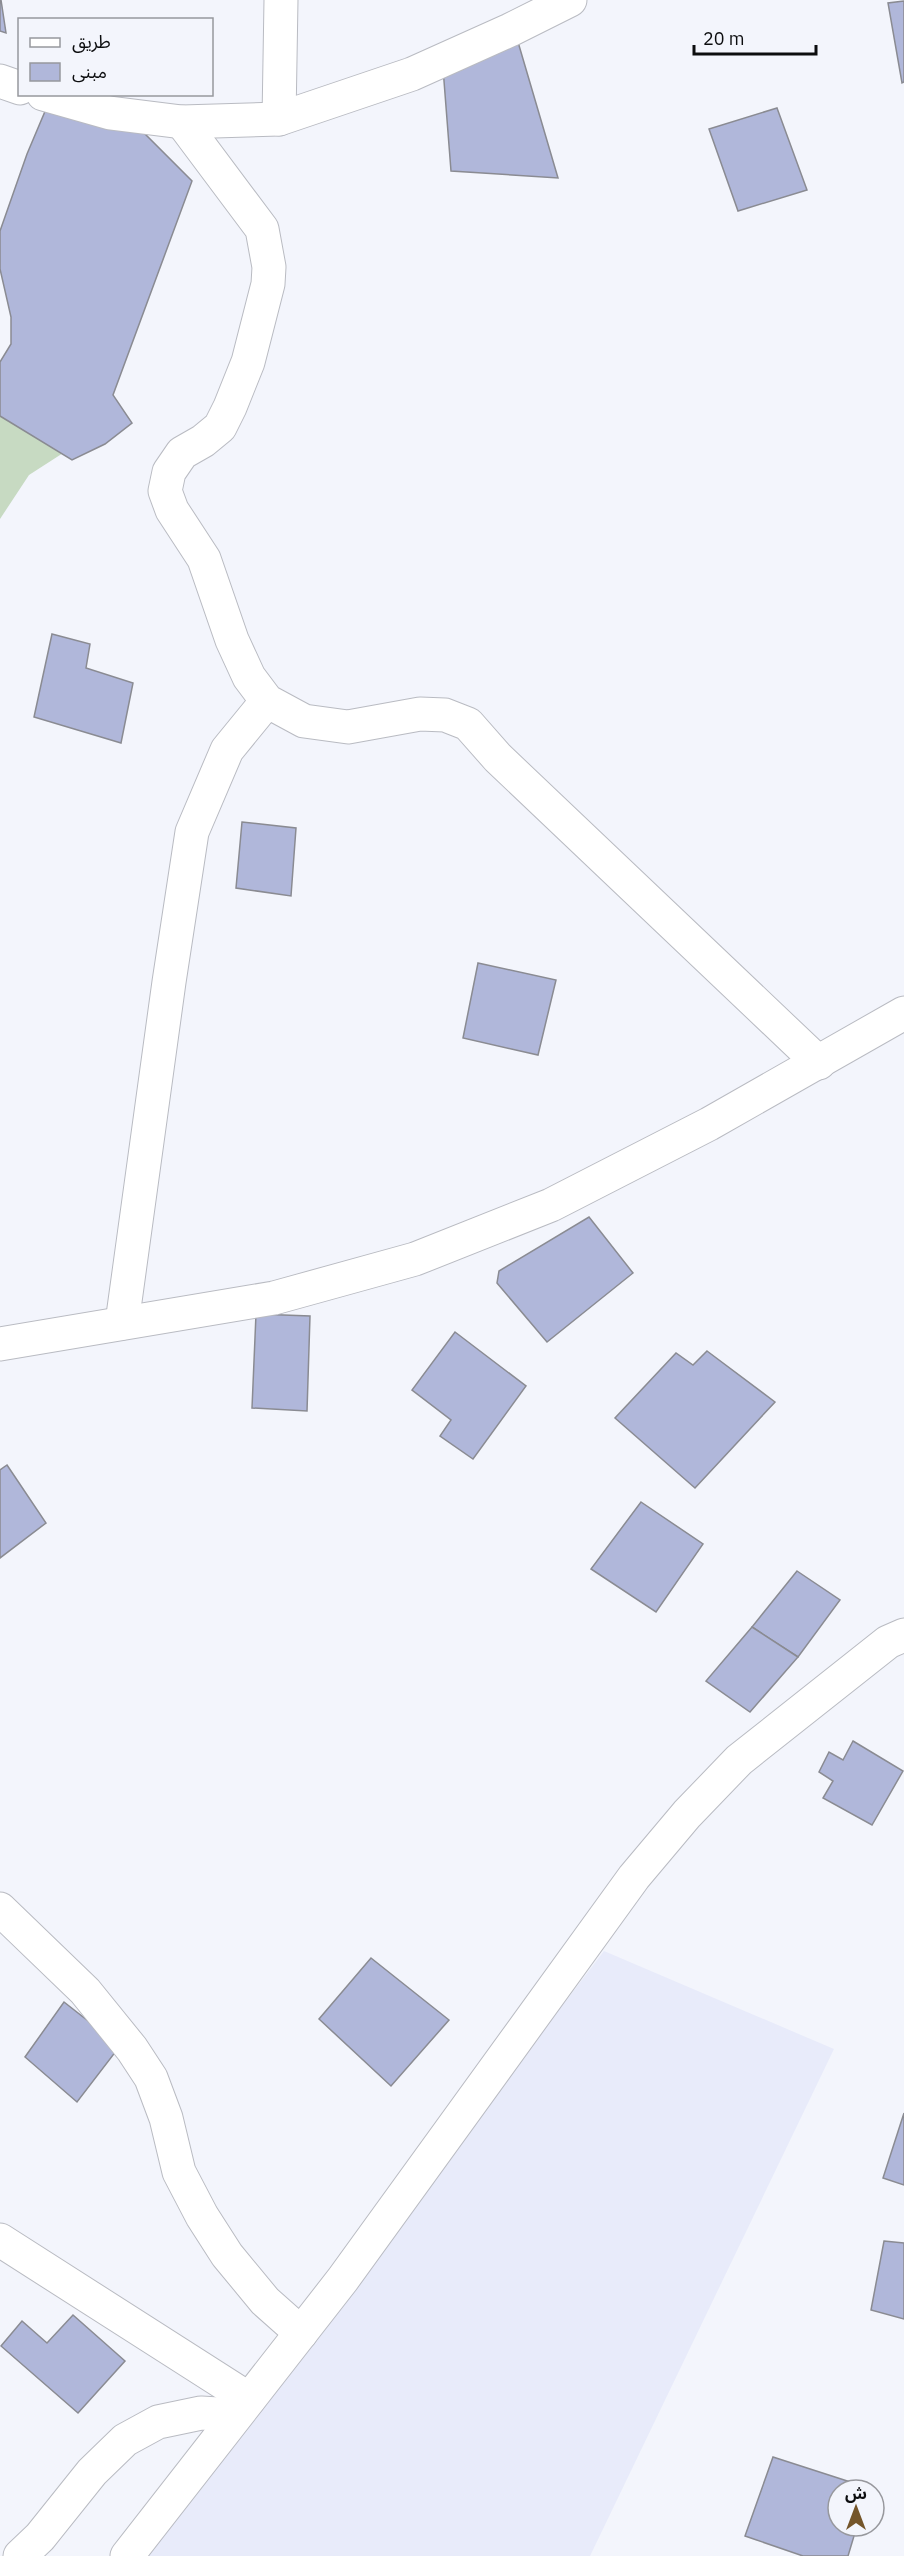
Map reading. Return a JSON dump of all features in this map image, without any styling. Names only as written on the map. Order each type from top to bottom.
[{"type":"street","points":[[279,119],[281,0]]},
{"type":"street","points":[[50,96],[110,112],[182,122],[279,119],[412,74],[570,0]]},
{"type":"street","points":[[0,81],[18,87]]},
{"type":"street","points":[[182,122],[261,229],[269,267],[268,284],[248,362],[230,407],[220,427],[203,441],[182,453],[169,472],[165,491],[172,510],[204,559],[232,640],[249,677],[267,701],[304,721],[348,727],[420,714],[445,715],[468,724],[498,758],[819,1063]]},
{"type":"street","points":[[122,1323],[192,832],[227,750],[267,701]]},
{"type":"street","points":[[0,1344],[274,1298],[415,1259],[551,1205],[710,1124],[904,1013]]},
{"type":"street","points":[[127,2556],[301,2333],[441,2145],[634,1876],[687,1814],[739,1760],[888,1641],[904,1635]]},
{"type":"street","points":[[0,1909],[85,1991],[132,2049],[151,2078],[166,2118],[179,2172],[202,2216],[227,2255],[243,2274],[266,2301],[301,2333]]},
{"type":"street","points":[[0,2240],[243,2407]]},
{"type":"street","points":[[20,2556],[40,2537],[92,2472],[125,2440],[159,2422],[243,2407]]},
{"type":"shaded area","points":[[604,1951],[834,2049],[590,2556],[143,2556]]},
{"type":"green space","points":[[0,400],[74,446],[29,475],[0,519]]},
{"type":"building","points":[[1,0],[6,33],[0,31]]},
{"type":"building","points":[[904,1],[904,82],[902,83],[888,3]]},
{"type":"building","points":[[518,42],[558,178],[451,171],[443,68]]},
{"type":"building","points":[[49,102],[142,131],[192,181],[113,395],[132,423],[105,444],[72,460],[0,416],[0,362],[11,344],[11,317],[0,269],[0,231],[27,154]]},
{"type":"building","points":[[777,108],[807,190],[738,211],[709,129]]},
{"type":"building","points":[[52,634],[90,644],[86,668],[133,683],[121,743],[34,717]]},
{"type":"building","points":[[242,822],[296,828],[291,896],[236,888]]},
{"type":"building","points":[[478,963],[556,980],[538,1055],[463,1038]]},
{"type":"building","points":[[589,1217],[633,1273],[547,1342],[497,1283],[499,1271]]},
{"type":"building","points":[[256,1314],[310,1316],[307,1411],[252,1408]]},
{"type":"building","points":[[455,1332],[526,1386],[473,1459],[440,1436],[451,1420],[412,1390]]},
{"type":"building","points":[[707,1351],[775,1402],[695,1488],[615,1418],[676,1353],[693,1365]]},
{"type":"building","points":[[7,1465],[46,1523],[0,1558],[0,1470]]},
{"type":"building","points":[[641,1502],[703,1544],[656,1612],[591,1569]]},
{"type":"building","points":[[797,1571],[840,1600],[798,1657],[752,1627]]},
{"type":"building","points":[[752,1627],[798,1657],[750,1712],[706,1681]]},
{"type":"building","points":[[853,1741],[903,1771],[872,1825],[823,1798],[833,1781],[819,1772],[829,1752],[843,1760]]},
{"type":"building","points":[[371,1958],[449,2020],[391,2086],[319,2019]]},
{"type":"building","points":[[64,2002],[120,2046],[77,2102],[25,2057]]},
{"type":"building","points":[[904,2113],[904,2185],[883,2178]]},
{"type":"building","points":[[884,2241],[904,2243],[904,2319],[871,2310]]},
{"type":"building","points":[[73,2315],[125,2361],[78,2413],[1,2346],[22,2321],[47,2343]]},
{"type":"building","points":[[773,2457],[838,2478],[826,2478],[826,2538],[853,2538],[848,2556],[803,2556],[745,2536]]}]
